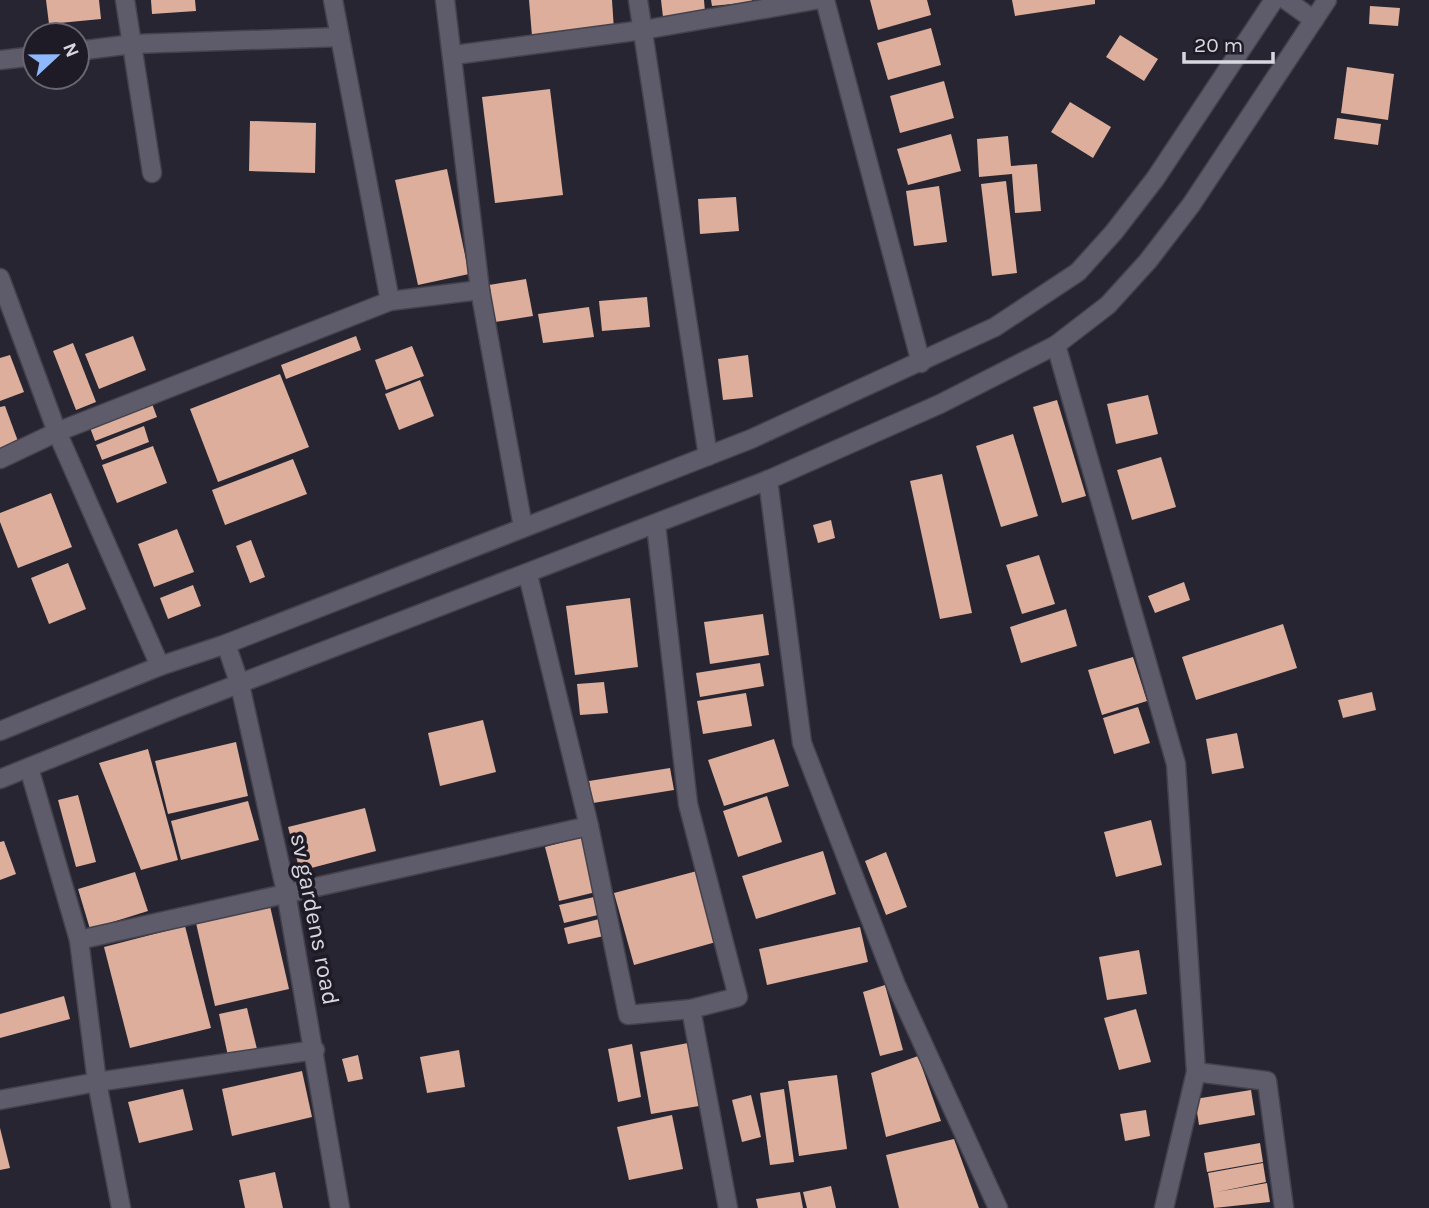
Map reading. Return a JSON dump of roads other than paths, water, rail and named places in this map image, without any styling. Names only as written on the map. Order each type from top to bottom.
[{"type":"street","points":[[125,0],[152,173]]},
{"type":"street","points":[[333,0],[390,301]]},
{"type":"street","points":[[445,0],[454,55],[480,290],[523,527]]},
{"type":"street","points":[[638,0],[708,456]]},
{"type":"street","points":[[454,55],[643,30],[815,0]]},
{"type":"street","points":[[825,0],[921,363]]},
{"type":"street","points":[[0,731],[160,666],[226,644],[708,456],[921,363],[995,327],[1078,272],[1114,232],[1155,179],[1274,0]]},
{"type":"street","points":[[1286,0],[1314,20]]},
{"type":"street","points":[[0,779],[768,480],[940,404],[1056,345],[1108,305],[1148,261],[1191,205],[1327,0]]},
{"type":"street","points":[[91,49],[133,44],[340,37]]},
{"type":"street","points":[[0,60],[21,58]]},
{"type":"street","points":[[0,278],[57,432],[160,666]]},
{"type":"street","points":[[0,459],[57,432],[390,301],[480,290]]},
{"type":"street","points":[[1056,345],[1177,764],[1196,1072],[1164,1208]]},
{"type":"street","points":[[768,480],[802,743],[896,985],[998,1208]]},
{"type":"street","points":[[528,575],[589,826],[628,1015],[691,1009],[738,997],[688,804],[656,525]]},
{"type":"street","name":"sv gardens road","points":[[226,644],[240,685],[286,892],[315,1049],[340,1208]]},
{"type":"street","points":[[29,768],[79,940],[97,1082],[121,1208]]},
{"type":"street","points":[[79,940],[589,826]]},
{"type":"street","points":[[691,1009],[728,1208]]},
{"type":"street","points":[[0,1100],[97,1082],[315,1049]]},
{"type":"street","points":[[1196,1072],[1267,1081],[1284,1208]]}]
